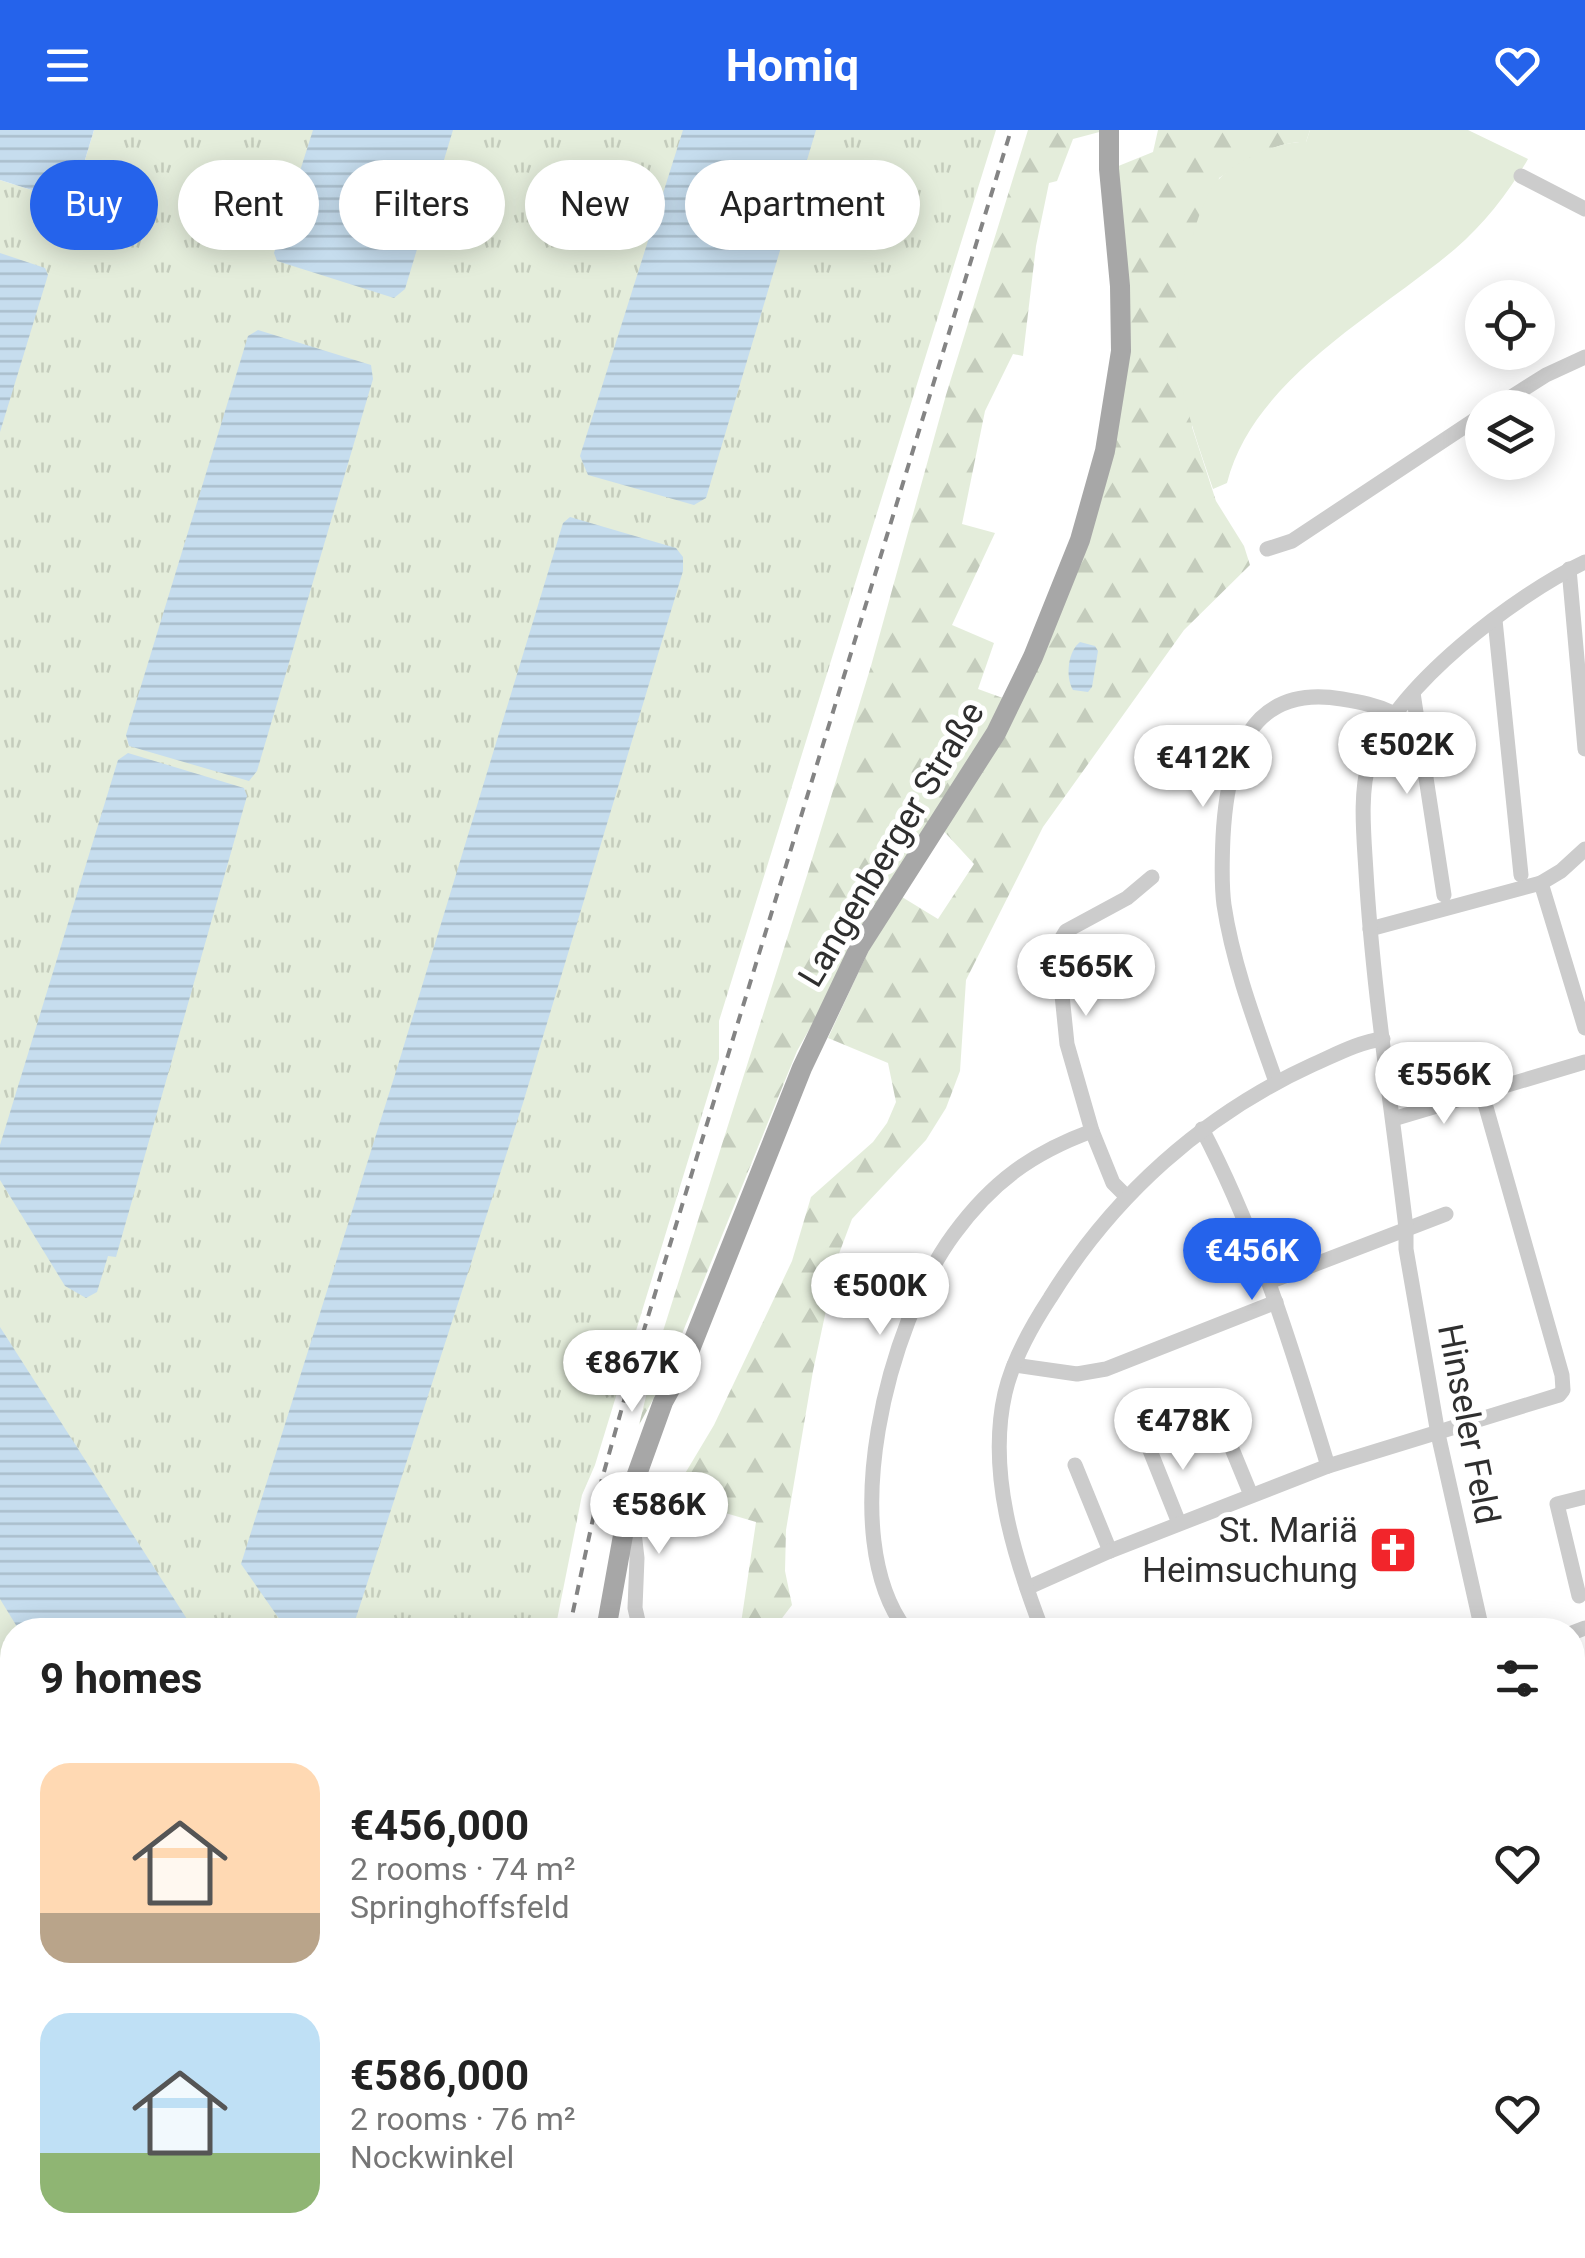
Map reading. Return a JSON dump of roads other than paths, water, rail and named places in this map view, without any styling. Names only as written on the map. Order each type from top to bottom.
[{"type":"main road","name":"Langenberger Straße","points":[[608,1618],[630,1492],[663,1402],[685,1362],[818,1033],[860,946],[996,733],[1041,639],[1080,540],[1105,451],[1122,324],[1109,130]]},
{"type":"street","points":[[1521,176],[1585,210]]},
{"type":"street","points":[[1522,390],[1585,356]]},
{"type":"street","points":[[1267,549],[1292,540],[1465,426]]},
{"type":"street","name":"Hinseler Feld","points":[[1479,1618],[1438,1434],[1406,1249],[1370,929],[1366,777],[1393,713],[1455,651],[1569,569],[1585,562]]},
{"type":"street","points":[[1569,569],[1585,749]]},
{"type":"street","points":[[1495,620],[1520,876]]},
{"type":"street","points":[[1413,693],[1444,894]]},
{"type":"street","points":[[1276,1082],[1230,936],[1224,903],[1224,820],[1241,747],[1266,712],[1296,698],[1332,698],[1376,705],[1393,713]]},
{"type":"street","points":[[1370,929],[1541,883],[1585,849]]},
{"type":"street","points":[[1125,1196],[1113,1183],[1092,1130],[1067,1044],[1056,946],[1066,931],[1126,898],[1152,877]]},
{"type":"street","points":[[1541,883],[1585,1028]]},
{"type":"street","points":[[1038,1618],[1007,1516],[1000,1426],[1014,1365],[1039,1315],[1076,1254],[1125,1196],[1202,1129],[1276,1082],[1366,1042],[1383,1039]]},
{"type":"street","points":[[1393,1120],[1585,1062]]},
{"type":"street","points":[[1028,1588],[1178,1523],[1328,1466],[1546,1402],[1563,1390],[1482,1092]]},
{"type":"street","points":[[1202,1129],[1269,1282],[1328,1466]]},
{"type":"street","points":[[897,1618],[877,1571],[870,1516],[875,1450],[893,1370],[908,1326],[952,1236],[989,1193],[1017,1167],[1092,1130]]},
{"type":"street","points":[[1269,1282],[1446,1214]]},
{"type":"street","points":[[1014,1365],[1077,1374],[1106,1369],[1276,1302]]},
{"type":"street","points":[[1216,1410],[1251,1495]]},
{"type":"street","points":[[1146,1438],[1178,1523]]},
{"type":"street","points":[[1075,1465],[1110,1551]]},
{"type":"street","points":[[630,1492],[637,1558],[637,1618]]},
{"type":"street","points":[[1579,1596],[1557,1504],[1585,1498]]},
{"type":"water","points":[[0,130],[94,130],[85,160],[30,160],[30,190],[0,180]]},
{"type":"water","points":[[313,130],[453,130],[444,160],[339,160],[339,250],[417,250],[405,289],[394,298],[277,261],[275,250],[319,250],[319,160],[303,160]]},
{"type":"water","points":[[683,130],[816,130],[807,160],[685,160],[685,250],[780,250],[706,498],[694,505],[588,475],[580,456],[645,250],[665,250],[665,187]]},
{"type":"water","points":[[0,253],[45,268],[48,275],[0,432]]},
{"type":"water","points":[[258,330],[371,365],[373,379],[257,771],[249,781],[129,746],[126,735],[248,336]]},
{"type":"water","points":[[570,517],[676,548],[683,557],[683,571],[523,1103],[356,1618],[279,1618],[241,1564],[563,523]]},
{"type":"water","points":[[1080,642],[1095,646],[1098,651],[1088,692],[1073,690],[1069,678],[1070,658]]},
{"type":"water","points":[[128,753],[244,788],[247,796],[116,1257],[108,1256],[97,1292],[86,1298],[65,1286],[0,1180],[0,1145],[118,760]]},
{"type":"water","points":[[0,1327],[186,1618],[12,1618],[0,1599]]},
{"type":"railway","points":[[572,1618],[600,1486],[643,1333],[1011,130]]},
{"type":"place","name":"St. Mariä Heimsuchung","points":[[1393,1550]]}]
